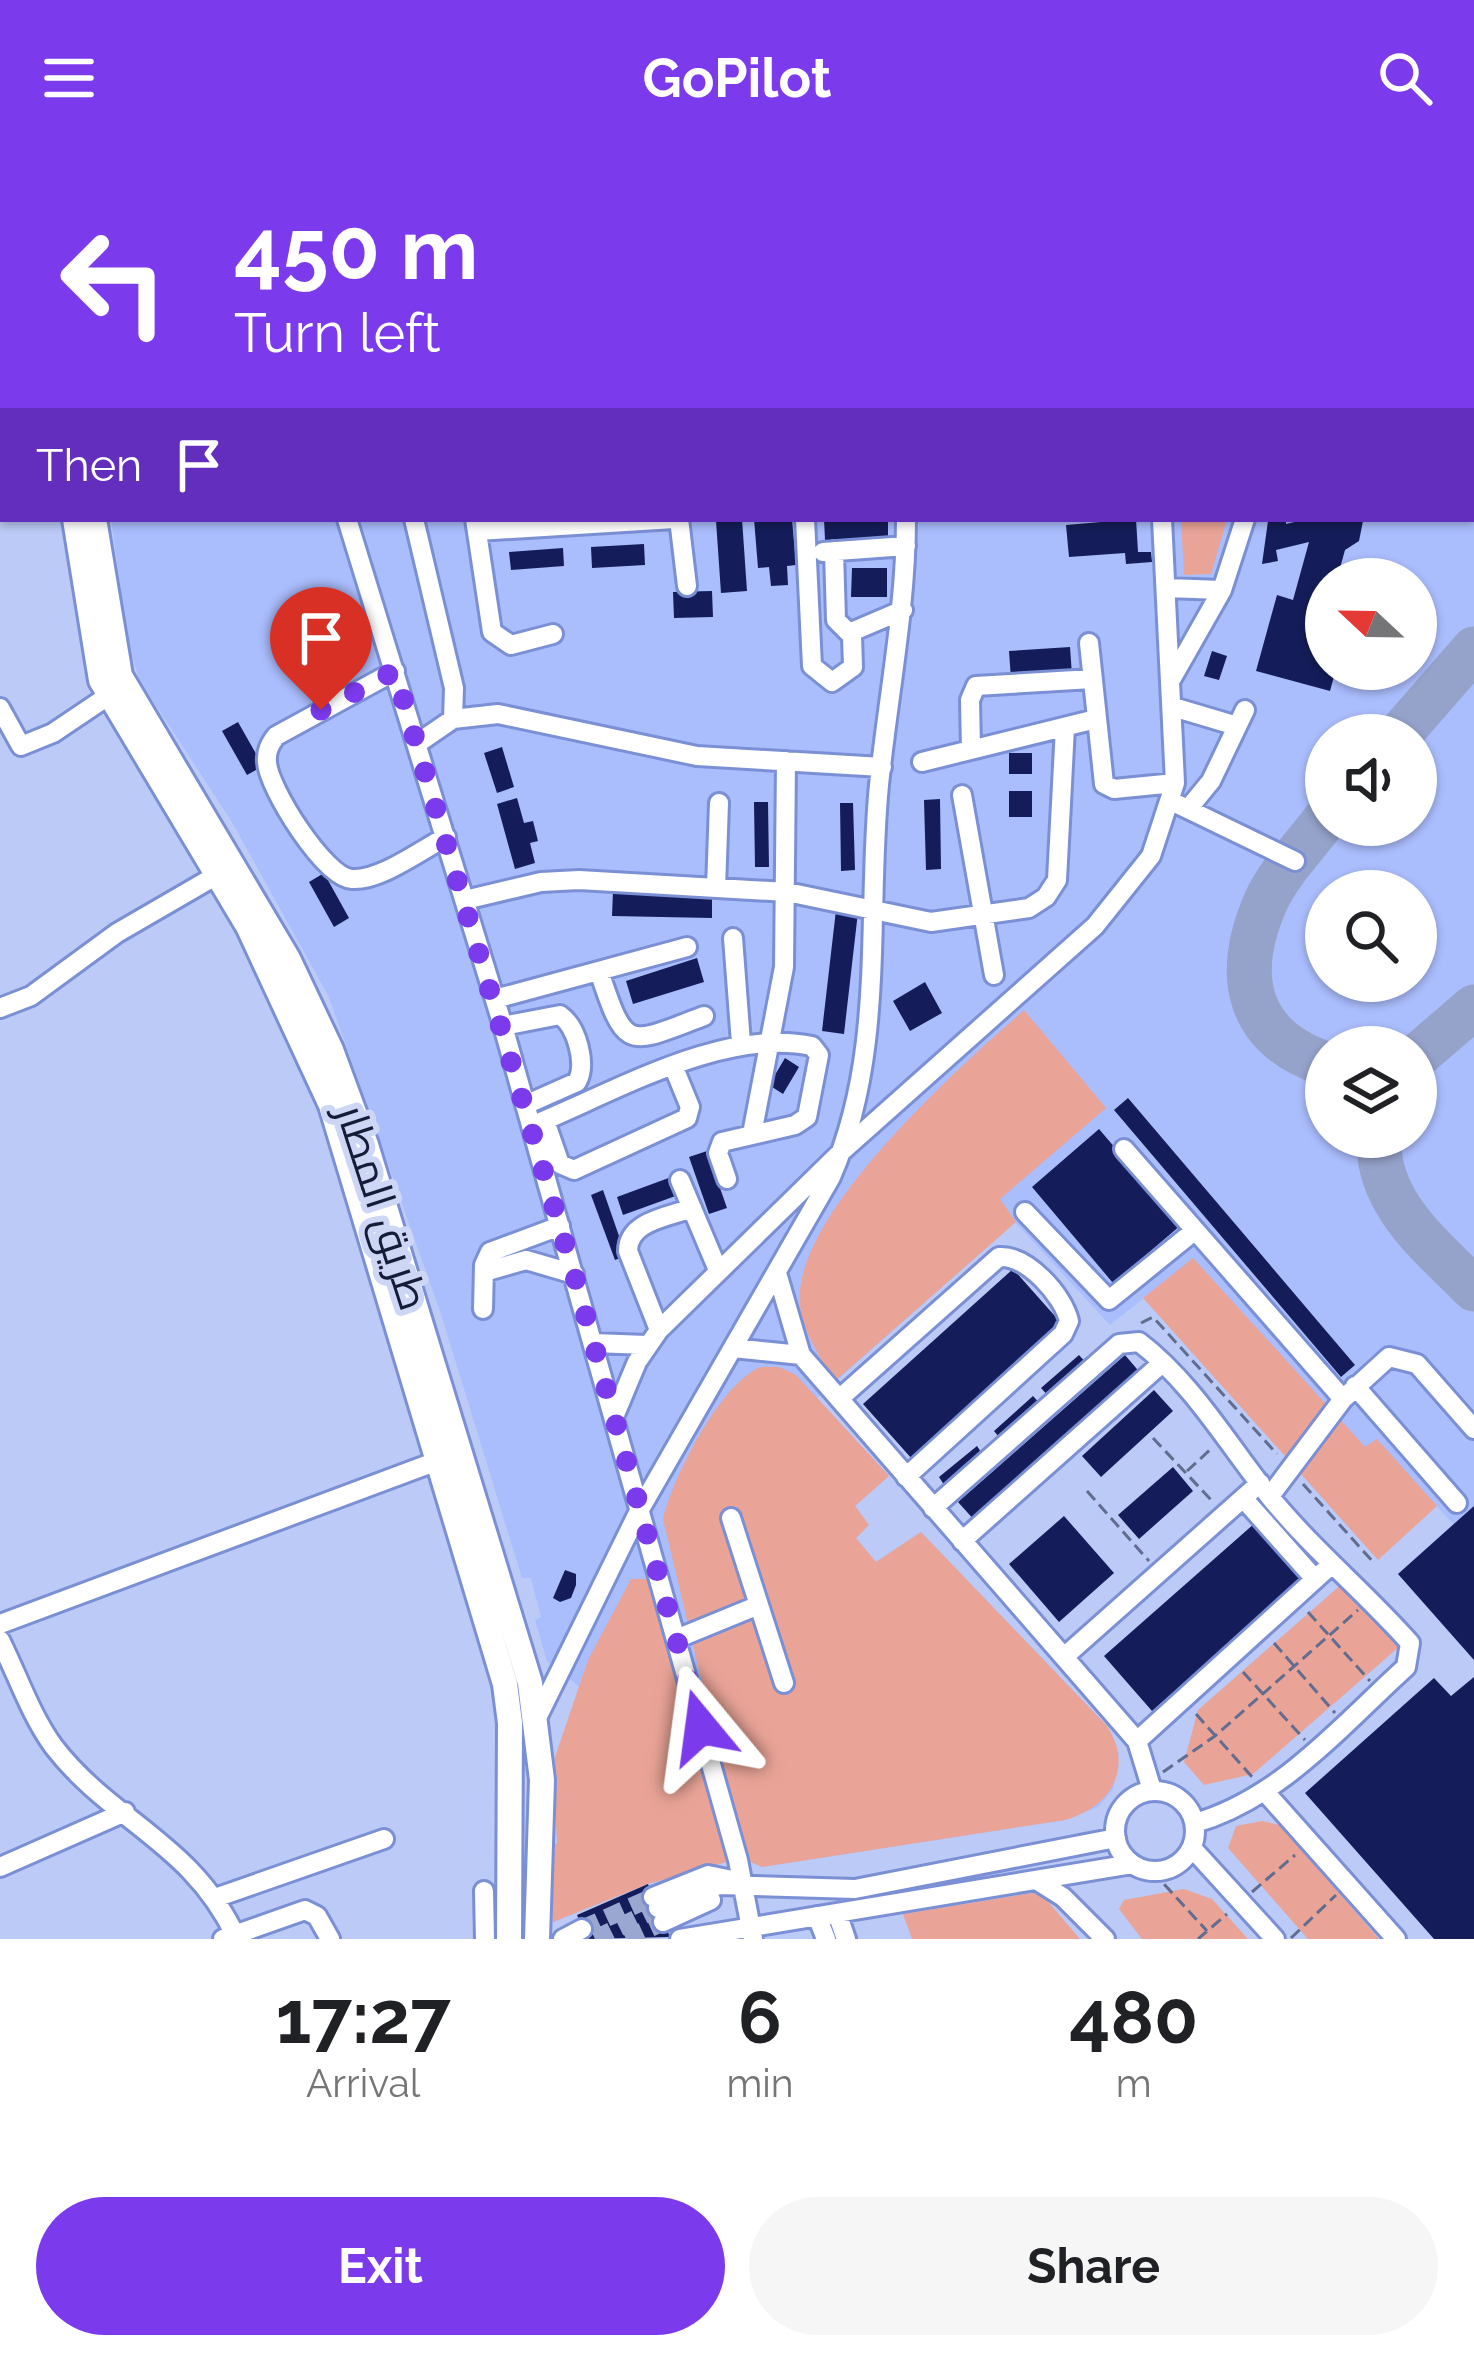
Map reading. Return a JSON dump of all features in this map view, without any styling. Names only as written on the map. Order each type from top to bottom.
[{"type":"main road","name":"طريق المطار","points":[[75,522],[95,663],[108,696],[143,734],[288,958],[343,1082],[522,1654],[537,1718],[542,1780],[537,1939]]},
{"type":"main road","name":"طريق المطار","points":[[94,522],[114,658],[143,734],[272,970],[331,1105],[497,1651],[510,1724],[508,1939]]},
{"type":"main road","points":[[510,1724],[537,1718]]},
{"type":"street","points":[[351,522],[525,1105],[560,1164],[574,1170],[687,1118],[689,1107],[674,1068]]},
{"type":"street","points":[[415,522],[454,688],[453,718]]},
{"type":"street","points":[[553,634],[511,645],[492,632],[476,525],[576,522]]},
{"type":"street","points":[[676,522],[687,586]]},
{"type":"street","points":[[805,522],[812,666],[824,680],[841,680],[853,667],[850,632],[836,620],[834,551]]},
{"type":"street","points":[[537,1718],[639,1511],[842,1152],[860,1084],[878,911],[882,767],[903,610],[906,522]]},
{"type":"street","points":[[614,1417],[652,1338],[842,1152],[1095,926],[1151,856],[1178,798],[1162,522]]},
{"type":"street","points":[[1172,678],[1222,590],[1244,522]]},
{"type":"street","points":[[806,553],[906,546]]},
{"type":"street","points":[[1166,588],[1222,590]]},
{"type":"street","points":[[850,632],[903,610]]},
{"type":"street","points":[[1089,644],[1104,784],[1178,798],[1295,860]]},
{"type":"street","points":[[395,671],[276,736],[267,752],[268,771],[321,862],[340,877],[365,878],[446,837]]},
{"type":"street","points":[[971,750],[970,700],[976,686],[1092,679]]},
{"type":"street","points":[[0,708],[18,745],[24,746],[108,696]]},
{"type":"street","points":[[1173,707],[1241,718],[1211,781],[1178,798]]},
{"type":"street","points":[[418,743],[453,718],[475,713],[523,717],[646,748],[882,767]]},
{"type":"street","points":[[922,762],[1096,719]]},
{"type":"street","points":[[465,900],[560,880],[788,892],[917,922],[1029,908],[1046,897],[1057,880],[1065,727]]},
{"type":"street","points":[[752,1134],[784,967],[786,761]]},
{"type":"street","points":[[962,795],[994,976]]},
{"type":"street","points":[[716,888],[719,803]]},
{"type":"street","points":[[0,1008],[32,996],[117,933],[217,874]]},
{"type":"street","points":[[733,938],[741,1043]]},
{"type":"street","points":[[495,1000],[687,947]]},
{"type":"street","points":[[599,971],[616,1023],[626,1034],[647,1037],[704,1016]]},
{"type":"street","points":[[502,1026],[560,1015],[569,1022],[583,1066],[577,1082],[525,1105]]},
{"type":"street","points":[[538,1124],[741,1043],[770,1041],[816,1049],[810,1111],[795,1125],[719,1145],[727,1179]]},
{"type":"street","points":[[538,1124],[560,1226],[676,1639],[751,1932]]},
{"type":"street","points":[[1124,1149],[1193,1232],[1457,1503]]},
{"type":"street","points":[[680,1180],[718,1270]]},
{"type":"street","points":[[652,1338],[628,1239],[637,1228],[692,1208]]},
{"type":"street","points":[[1025,1212],[1109,1300],[1193,1232]]},
{"type":"street","points":[[483,1309],[484,1272],[560,1226]]},
{"type":"street","points":[[516,1251],[574,1274]]},
{"type":"street","points":[[839,1399],[999,1257],[1026,1264],[1064,1307],[1070,1321],[1064,1334],[906,1477]]},
{"type":"street","points":[[680,1939],[751,1932],[827,1914],[1132,1864],[1152,1871],[1175,1866],[1192,1848],[1195,1822],[1180,1798],[1152,1785],[1137,1741],[801,1355],[777,1273]]},
{"type":"street","points":[[594,1343],[652,1338]]},
{"type":"street","points":[[933,1508],[1119,1343],[1139,1342],[1331,1564],[1371,1599],[1412,1649],[1410,1662],[1266,1793],[1238,1810],[1195,1822]]},
{"type":"street","points":[[734,1348],[801,1355]]},
{"type":"street","points":[[1064,1657],[1243,1498],[1265,1490],[1290,1469],[1380,1360],[1408,1359],[1474,1429]]},
{"type":"street","points":[[962,1541],[1161,1364]]},
{"type":"street","points":[[0,1624],[440,1460]]},
{"type":"street","points":[[1243,1498],[1315,1579]]},
{"type":"street","points":[[730,1518],[784,1682]]},
{"type":"street","points":[[1137,1741],[1331,1564]]},
{"type":"street","points":[[676,1639],[759,1605]]},
{"type":"street","points":[[0,1640],[53,1746],[178,1854],[215,1898],[231,1938],[305,1910],[317,1916],[330,1939]]},
{"type":"street","points":[[1132,1864],[1116,1838],[1123,1806],[1152,1785]]},
{"type":"street","points":[[1266,1793],[1396,1939]]},
{"type":"street","points":[[0,1867],[125,1812]]},
{"type":"street","points":[[658,1909],[708,1875],[742,1885],[855,1889],[1116,1838]]},
{"type":"street","points":[[215,1898],[384,1839]]},
{"type":"street","points":[[1192,1848],[1275,1939]]},
{"type":"street","points":[[1036,1880],[1063,1897],[1105,1939]]},
{"type":"street","points":[[484,1891],[485,1939]]},
{"type":"street","points":[[826,1939],[827,1914]]},
{"type":"street","points":[[827,1914],[846,1939]]},
{"type":"street","points":[[563,1939],[582,1929]]},
{"type":"path","points":[[1119,1343],[1152,1316],[1374,1563]]},
{"type":"path","points":[[1185,1472],[1225,1436]]},
{"type":"path","points":[[1153,1438],[1224,1514]]},
{"type":"path","points":[[1087,1491],[1159,1573]]},
{"type":"path","points":[[1295,1598],[1379,1691]]},
{"type":"path","points":[[1152,1785],[1371,1599]]},
{"type":"path","points":[[1262,1628],[1344,1723]]},
{"type":"path","points":[[1230,1657],[1314,1749]]},
{"type":"path","points":[[1184,1699],[1266,1793]]},
{"type":"path","points":[[1152,1871],[1207,1931]]},
{"type":"path","points":[[1289,1939],[1348,1885]]},
{"type":"shaded area","points":[[111,522],[1474,522],[1474,1660],[1398,1574],[1453,1524],[1377,1440],[1365,1448],[1193,1259],[1110,1325],[1015,1222],[817,1398],[889,1476],[855,1506],[869,1525],[856,1538],[876,1562],[921,1532],[1107,1726],[1119,1754],[1113,1789],[1098,1807],[1065,1820],[762,1867],[744,1859],[730,1861],[648,1884],[553,1922],[546,1849],[557,1843],[553,1763],[582,1689],[547,1661],[535,1620],[541,1617],[531,1578],[522,1578],[441,1314],[329,997],[232,822],[140,681],[129,648]]},
{"type":"shaded area","points":[[1181,522],[1226,522],[1211,574],[1184,575]]},
{"type":"shaded area","points":[[1024,1010],[1106,1108],[1000,1199],[1016,1222],[834,1382],[809,1336],[800,1306],[804,1270],[822,1230],[885,1145]]},
{"type":"shaded area","points":[[1193,1258],[1365,1447],[1377,1439],[1437,1506],[1378,1560],[1143,1298]]},
{"type":"shaded area","points":[[760,1367],[779,1367],[796,1375],[889,1476],[855,1506],[869,1525],[856,1538],[876,1562],[921,1532],[1107,1726],[1115,1742],[1118,1771],[1113,1785],[1094,1806],[1065,1820],[762,1867],[744,1859],[663,1519],[677,1479],[714,1412]]},
{"type":"shaded area","points":[[631,1579],[653,1579],[730,1861],[648,1884],[553,1922],[546,1849],[557,1843],[553,1763],[588,1660]]},
{"type":"shaded area","points":[[1344,1582],[1400,1646],[1253,1774],[1204,1785],[1184,1762],[1198,1710]]},
{"type":"shaded area","points":[[1262,1821],[1280,1825],[1379,1939],[1308,1939],[1228,1848],[1236,1826]]},
{"type":"shaded area","points":[[1184,1889],[1212,1899],[1248,1939],[1142,1939],[1119,1909],[1124,1900]]},
{"type":"shaded area","points":[[1032,1893],[1044,1897],[1080,1939],[912,1939],[903,1914]]},
{"type":"building","points":[[716,522],[742,522],[747,591],[721,593]]},
{"type":"building","points":[[754,522],[792,522],[796,565],[787,566],[788,585],[771,586],[769,567],[758,568]]},
{"type":"building","points":[[824,522],[888,522],[888,537],[825,540]]},
{"type":"building","points":[[1136,522],[1138,552],[1151,552],[1152,562],[1126,564],[1125,553],[1069,557],[1066,525]]},
{"type":"building","points":[[1268,522],[1363,522],[1359,541],[1345,550],[1343,558],[1305,558],[1305,684],[1256,671],[1277,595],[1293,600],[1309,542],[1276,550],[1278,561],[1262,564]]},
{"type":"building","points":[[644,544],[645,565],[592,568],[591,547]]},
{"type":"building","points":[[563,548],[564,566],[511,570],[509,552]]},
{"type":"building","points":[[852,568],[887,568],[887,597],[851,597]]},
{"type":"building","points":[[712,591],[713,617],[674,618],[673,592]]},
{"type":"building","points":[[1070,647],[1072,675],[1011,679],[1009,651]]},
{"type":"building","points":[[1212,651],[1227,656],[1219,680],[1204,676]]},
{"type":"building","points":[[238,722],[263,766],[247,775],[222,731]]},
{"type":"building","points":[[502,747],[514,787],[497,793],[484,753]]},
{"type":"building","points":[[1009,753],[1032,753],[1032,774],[1009,774]]},
{"type":"building","points":[[1009,791],[1032,791],[1032,817],[1009,817]]},
{"type":"building","points":[[517,798],[524,823],[533,821],[538,841],[530,843],[535,863],[515,869],[497,804]]},
{"type":"building","points":[[940,799],[941,869],[926,870],[924,800]]},
{"type":"building","points":[[754,802],[768,802],[769,867],[755,867]]},
{"type":"building","points":[[840,803],[853,803],[855,870],[841,871]]},
{"type":"building","points":[[324,873],[349,918],[334,927],[309,882]]},
{"type":"building","points":[[613,891],[712,893],[712,918],[612,916]]},
{"type":"building","points":[[836,910],[858,912],[844,1034],[822,1031]]},
{"type":"building","points":[[697,958],[704,982],[633,1004],[626,981]]},
{"type":"building","points":[[925,982],[942,1013],[910,1031],[893,1001]]},
{"type":"building","points":[[785,1058],[799,1067],[783,1094],[769,1085]]},
{"type":"building","points":[[1128,1098],[1355,1365],[1341,1377],[1114,1110]]},
{"type":"building","points":[[1099,1129],[1181,1225],[1113,1283],[1032,1187]]},
{"type":"building","points":[[707,1151],[727,1208],[709,1214],[689,1157]]},
{"type":"building","points":[[674,1176],[681,1194],[623,1215],[617,1197]]},
{"type":"building","points":[[603,1190],[626,1256],[615,1260],[591,1195]]},
{"type":"building","points":[[1013,1269],[1062,1324],[912,1459],[863,1404]]},
{"type":"building","points":[[1079,1355],[1089,1366],[1051,1399],[1041,1388]]},
{"type":"building","points":[[1125,1355],[1142,1375],[976,1522],[958,1502]]},
{"type":"building","points":[[1154,1390],[1173,1411],[1101,1477],[1082,1456]]},
{"type":"building","points":[[1033,1396],[1043,1407],[1003,1442],[994,1431]]},
{"type":"building","points":[[977,1446],[985,1458],[948,1491],[939,1477]]},
{"type":"building","points":[[1173,1467],[1193,1491],[1139,1539],[1118,1515]]},
{"type":"building","points":[[1474,1506],[1474,1660],[1398,1574]]},
{"type":"building","points":[[1064,1516],[1114,1573],[1059,1622],[1009,1564]]},
{"type":"building","points":[[1255,1523],[1303,1579],[1152,1711],[1104,1656]]},
{"type":"building","points":[[565,1570],[576,1574],[576,1585],[571,1598],[560,1602],[553,1598]]},
{"type":"building","points":[[1474,1677],[1474,1939],[1434,1939],[1305,1793],[1434,1678],[1451,1696]]},
{"type":"building","points":[[648,1884],[670,1937],[587,1939],[577,1915]]},
{"type":"taxiway","points":[[1417,714],[1474,649]]},
{"type":"taxiway","points":[[1305,845],[1266,901],[1250,953],[1254,1000],[1263,1020],[1305,1055]]},
{"type":"taxiway","points":[[1437,1039],[1474,1007]]},
{"type":"taxiway","points":[[1380,1158],[1387,1183],[1410,1222],[1474,1289]]},
{"type":"tunnel","points":[[582,1929],[653,1897]]},
{"type":"tunnel","points":[[595,1939],[658,1908]]},
{"type":"tunnel","points":[[626,1939],[663,1922]]},
{"type":"route","points":[[321,710],[395,671],[495,1000],[701,1727]]}]
